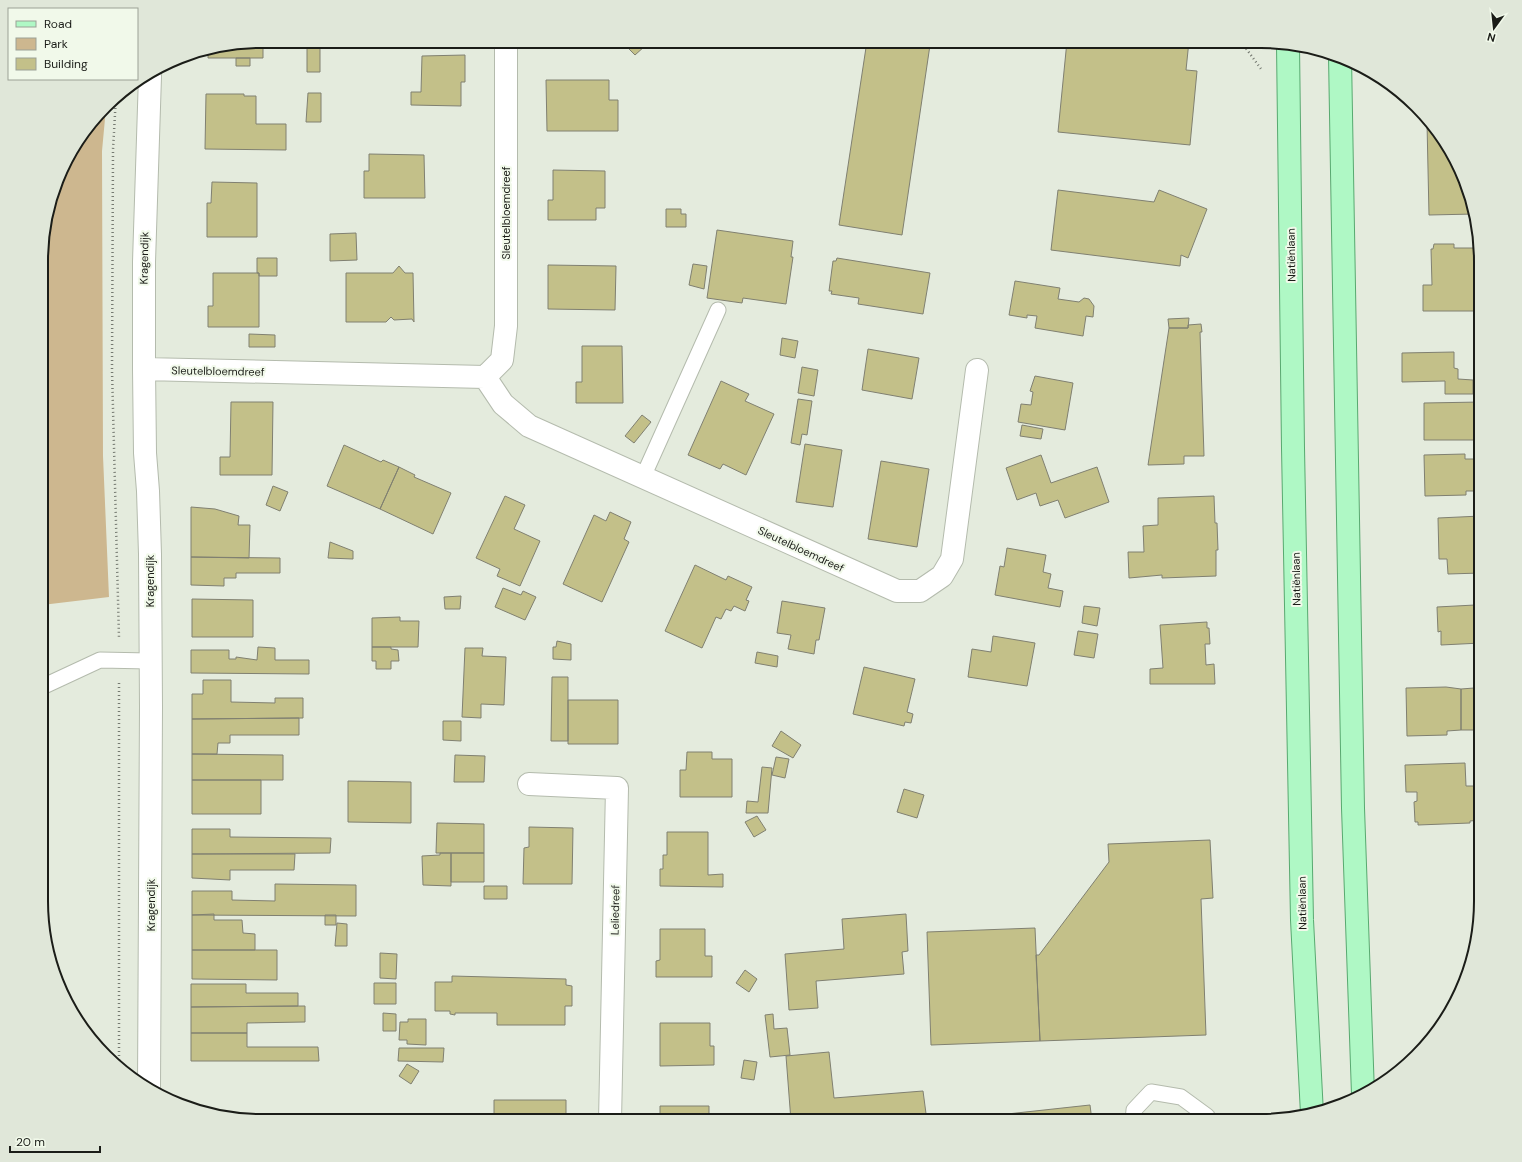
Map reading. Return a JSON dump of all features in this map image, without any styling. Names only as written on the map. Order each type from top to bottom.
[{"type":"main road","name":"Natiënlaan","points":[[1288,50],[1293,456],[1302,920],[1312,1108]]},
{"type":"main road","points":[[1340,63],[1353,800],[1363,1087]]},
{"type":"street","name":"Sleutelbloemdreef","points":[[144,369],[485,377],[502,360],[506,326],[506,48]]},
{"type":"street","name":"Kragendijk","points":[[149,1082],[151,715],[150,554],[145,453],[144,262],[150,80]]},
{"type":"street","name":"Sleutelbloemdreef","points":[[485,377],[503,404],[529,426],[897,592],[920,591],[942,576],[952,560],[977,370]]},
{"type":"street","name":"Leliedreef","points":[[529,784],[617,788],[610,1114]]},
{"type":"lane","points":[[643,477],[718,310]]},
{"type":"lane","points":[[48,684],[100,660],[150,661]]},
{"type":"lane","points":[[1134,1114],[1134,1110],[1151,1092],[1181,1097],[1205,1114]]},
{"type":"path","points":[[115,106],[113,150],[112,370],[113,458],[119,594],[119,1059]]},
{"type":"green space","points":[[105,116],[102,151],[103,456],[109,597],[48,604],[48,247],[55,206],[64,180],[84,143]]},
{"type":"building","points":[[247,48],[263,48],[263,58],[208,58],[208,55],[220,52]]},
{"type":"building","points":[[307,48],[320,48],[320,72],[307,72]]},
{"type":"building","points":[[628,48],[643,48],[635,55]]},
{"type":"building","points":[[866,48],[930,48],[902,235],[839,225]]},
{"type":"building","points":[[1066,48],[1188,48],[1186,70],[1197,71],[1190,145],[1058,132]]},
{"type":"building","points":[[465,55],[465,82],[461,82],[461,106],[411,105],[411,92],[421,92],[422,56]]},
{"type":"building","points":[[236,58],[250,58],[250,66],[236,66]]},
{"type":"building","points":[[546,80],[609,80],[609,100],[618,100],[618,131],[547,131]]},
{"type":"building","points":[[308,93],[321,93],[321,122],[306,122]]},
{"type":"building","points":[[206,94],[244,94],[244,96],[256,96],[256,124],[286,124],[286,150],[205,149]]},
{"type":"building","points":[[1427,128],[1452,167],[1463,193],[1469,214],[1429,215]]},
{"type":"building","points":[[369,154],[424,155],[425,198],[364,198],[364,171],[369,171]]},
{"type":"building","points":[[553,170],[605,171],[605,208],[596,208],[596,220],[548,220],[548,200],[553,200]]},
{"type":"building","points":[[212,182],[257,183],[257,237],[207,237],[207,203],[211,203]]},
{"type":"building","points":[[1058,190],[1154,202],[1159,190],[1207,209],[1188,258],[1181,255],[1180,266],[1051,250]]},
{"type":"building","points":[[666,209],[681,209],[681,214],[686,214],[686,227],[666,227]]},
{"type":"building","points":[[717,230],[793,241],[791,257],[793,257],[786,304],[743,298],[742,303],[707,298]]},
{"type":"building","points":[[356,233],[357,260],[330,261],[330,234]]},
{"type":"building","points":[[1434,244],[1454,244],[1454,248],[1474,248],[1474,311],[1423,311],[1423,285],[1432,285],[1431,249],[1433,249]]},
{"type":"building","points":[[257,258],[277,258],[277,276],[259,276],[259,273],[257,273]]},
{"type":"building","points":[[837,258],[930,273],[923,314],[858,304],[859,298],[831,294],[832,291],[829,291],[833,261],[836,261]]},
{"type":"building","points":[[693,264],[707,266],[704,289],[689,285]]},
{"type":"building","points":[[548,265],[616,266],[615,310],[548,309]]},
{"type":"building","points":[[399,266],[405,273],[413,273],[414,322],[412,319],[394,320],[391,317],[386,322],[346,322],[346,273],[393,273]]},
{"type":"building","points":[[213,273],[259,273],[259,327],[208,327],[208,306],[213,306]]},
{"type":"building","points":[[1015,281],[1060,288],[1058,299],[1079,302],[1084,298],[1089,299],[1094,306],[1093,317],[1086,316],[1083,336],[1035,328],[1037,316],[1027,315],[1027,318],[1009,315]]},
{"type":"building","points":[[1189,318],[1188,328],[1169,328],[1168,319]]},
{"type":"building","points":[[1201,324],[1204,456],[1184,456],[1184,464],[1148,465],[1169,328],[1188,328],[1188,325]]},
{"type":"building","points":[[249,334],[275,335],[275,347],[249,347]]},
{"type":"building","points":[[782,338],[798,341],[795,358],[780,355]]},
{"type":"building","points":[[582,346],[622,346],[623,403],[576,403],[576,382],[582,382]]},
{"type":"building","points":[[868,349],[919,358],[912,399],[862,390]]},
{"type":"building","points":[[1454,352],[1454,368],[1458,369],[1458,379],[1473,380],[1473,394],[1445,394],[1445,381],[1402,382],[1402,353]]},
{"type":"building","points":[[802,367],[818,370],[814,396],[798,393]]},
{"type":"building","points":[[1035,376],[1073,383],[1065,430],[1018,422],[1021,404],[1031,405],[1033,392],[1030,391]]},
{"type":"building","points":[[721,381],[749,394],[745,401],[774,414],[746,475],[723,464],[720,469],[688,455]]},
{"type":"building","points":[[798,399],[812,401],[807,435],[802,434],[800,445],[791,443]]},
{"type":"building","points":[[231,402],[273,402],[272,475],[220,475],[220,457],[230,457]]},
{"type":"building","points":[[1474,402],[1474,440],[1424,440],[1424,403]]},
{"type":"building","points":[[642,415],[651,422],[634,443],[625,436]]},
{"type":"building","points":[[1022,425],[1043,429],[1041,439],[1020,436]]},
{"type":"building","points":[[805,444],[842,450],[833,507],[796,502]]},
{"type":"building","points":[[344,445],[381,462],[383,460],[399,467],[380,509],[327,486]]},
{"type":"building","points":[[1465,454],[1465,459],[1474,459],[1474,491],[1466,491],[1466,495],[1425,496],[1424,455]]},
{"type":"building","points":[[1041,455],[1051,483],[1097,467],[1109,502],[1065,518],[1058,500],[1040,506],[1036,493],[1017,500],[1006,468]]},
{"type":"building","points":[[881,461],[929,469],[917,547],[868,539]]},
{"type":"building","points":[[399,467],[415,475],[414,477],[451,493],[433,534],[380,509]]},
{"type":"building","points":[[273,486],[288,492],[280,511],[266,505]]},
{"type":"building","points":[[505,496],[525,505],[514,529],[540,541],[520,586],[497,576],[500,569],[476,558]]},
{"type":"building","points":[[1214,496],[1218,550],[1216,550],[1216,576],[1162,578],[1162,575],[1129,578],[1128,552],[1144,552],[1143,526],[1158,525],[1158,498]]},
{"type":"building","points":[[191,507],[215,509],[239,516],[238,525],[250,525],[249,558],[191,557]]},
{"type":"building","points":[[610,512],[631,522],[624,539],[629,542],[602,602],[563,584],[594,515],[606,521]]},
{"type":"building","points":[[1474,516],[1474,573],[1448,574],[1447,559],[1439,559],[1438,518]]},
{"type":"building","points":[[330,542],[353,551],[353,559],[328,558]]},
{"type":"building","points":[[1007,548],[1046,555],[1043,572],[1051,574],[1048,588],[1063,591],[1060,607],[995,595],[1000,566],[1004,567]]},
{"type":"building","points":[[191,557],[280,558],[280,573],[236,573],[236,578],[224,578],[224,586],[191,585]]},
{"type":"building","points":[[695,565],[726,580],[728,576],[752,587],[746,600],[749,601],[745,611],[734,606],[731,611],[726,609],[721,619],[716,617],[702,648],[665,631]]},
{"type":"building","points":[[503,588],[521,595],[523,591],[536,597],[525,620],[495,607]]},
{"type":"building","points":[[461,596],[460,609],[445,609],[444,597]]},
{"type":"building","points":[[192,599],[253,600],[253,637],[192,637]]},
{"type":"building","points":[[782,601],[825,608],[819,640],[816,640],[814,654],[788,649],[791,635],[777,633]]},
{"type":"building","points":[[1474,605],[1474,643],[1441,645],[1441,631],[1438,632],[1437,607]]},
{"type":"building","points":[[1084,606],[1100,608],[1097,626],[1082,623]]},
{"type":"building","points":[[400,617],[400,621],[419,621],[418,647],[372,647],[372,618]]},
{"type":"building","points":[[1207,622],[1210,644],[1205,644],[1206,665],[1214,664],[1215,684],[1150,684],[1150,669],[1163,668],[1160,625]]},
{"type":"building","points":[[1078,631],[1098,634],[1094,658],[1074,655]]},
{"type":"building","points":[[993,636],[1035,643],[1027,686],[968,677],[972,649],[991,652]]},
{"type":"building","points":[[557,641],[571,644],[571,660],[553,659],[553,647],[556,647]]},
{"type":"building","points":[[258,647],[275,648],[275,660],[309,660],[309,674],[191,673],[191,650],[229,650],[229,659],[236,659],[236,657],[257,660]]},
{"type":"building","points":[[372,647],[391,647],[391,649],[398,650],[399,661],[391,661],[391,669],[376,669],[376,661],[372,661]]},
{"type":"building","points":[[465,648],[483,648],[482,656],[506,657],[504,705],[481,704],[481,718],[462,717]]},
{"type":"building","points":[[757,652],[778,656],[777,667],[755,663]]},
{"type":"building","points":[[864,667],[915,679],[907,712],[913,714],[911,723],[905,722],[904,726],[853,714]]},
{"type":"building","points":[[552,677],[568,677],[568,741],[551,741]]},
{"type":"building","points":[[203,680],[231,680],[231,702],[275,703],[275,698],[303,698],[303,718],[192,719],[192,694],[203,694]]},
{"type":"building","points":[[1446,687],[1461,689],[1461,730],[1447,731],[1447,735],[1407,736],[1406,688]]},
{"type":"building","points":[[1474,688],[1474,730],[1461,730],[1461,689]]},
{"type":"building","points":[[568,700],[618,700],[618,744],[568,744]]},
{"type":"building","points":[[299,718],[299,735],[230,735],[230,743],[218,743],[217,754],[192,754],[192,719]]},
{"type":"building","points":[[443,721],[461,721],[461,741],[443,740]]},
{"type":"building","points":[[781,731],[801,745],[793,758],[772,746]]},
{"type":"building","points":[[687,752],[712,752],[712,759],[732,759],[732,797],[680,797],[680,770],[686,770]]},
{"type":"building","points":[[192,754],[283,755],[283,780],[192,780]]},
{"type":"building","points":[[455,755],[485,756],[484,782],[454,782]]},
{"type":"building","points":[[776,757],[789,759],[785,778],[772,775]]},
{"type":"building","points":[[1465,763],[1466,786],[1474,786],[1474,821],[1470,821],[1470,823],[1418,825],[1418,822],[1415,822],[1414,802],[1417,801],[1417,792],[1406,792],[1405,765]]},
{"type":"building","points":[[762,767],[772,768],[768,813],[746,813],[747,801],[758,802]]},
{"type":"building","points":[[192,780],[261,780],[261,814],[192,814]]},
{"type":"building","points":[[348,781],[411,782],[411,823],[348,822]]},
{"type":"building","points":[[904,789],[924,795],[917,818],[897,812]]},
{"type":"building","points":[[757,816],[766,830],[754,837],[745,822]]},
{"type":"building","points":[[437,823],[484,824],[484,853],[436,853]]},
{"type":"building","points":[[529,827],[573,828],[572,884],[523,884],[524,848],[529,847]]},
{"type":"building","points":[[192,829],[230,829],[230,837],[331,838],[330,853],[192,854]]},
{"type":"building","points":[[667,832],[708,832],[708,875],[723,874],[723,887],[660,886],[660,869],[663,869],[663,855],[667,855]]},
{"type":"building","points":[[1210,840],[1213,898],[1201,899],[1206,1035],[1040,1041],[1036,955],[1039,955],[1109,862],[1108,844]]},
{"type":"building","points":[[440,853],[451,853],[451,886],[423,885],[422,856],[440,855]]},
{"type":"building","points":[[451,853],[484,853],[484,882],[451,882]]},
{"type":"building","points":[[192,854],[295,854],[294,870],[230,870],[230,880],[192,878]]},
{"type":"building","points":[[275,884],[356,885],[356,916],[192,915],[192,891],[232,891],[232,900],[275,901]]},
{"type":"building","points":[[484,886],[507,886],[507,899],[484,899]]},
{"type":"building","points":[[214,914],[214,920],[242,920],[243,933],[255,934],[255,950],[192,950],[192,915]]},
{"type":"building","points":[[906,914],[908,951],[902,952],[904,974],[816,981],[818,1008],[789,1010],[785,954],[844,949],[842,919]]},
{"type":"building","points":[[325,915],[336,915],[336,925],[325,925]]},
{"type":"building","points":[[337,923],[347,924],[347,946],[335,946]]},
{"type":"building","points":[[1035,928],[1040,1041],[931,1045],[927,932]]},
{"type":"building","points":[[660,929],[705,929],[705,956],[712,956],[712,977],[656,977],[656,961],[660,960]]},
{"type":"building","points":[[192,950],[277,950],[277,980],[192,979]]},
{"type":"building","points":[[380,953],[397,954],[396,979],[380,978]]},
{"type":"building","points":[[745,970],[757,979],[749,992],[736,983]]},
{"type":"building","points":[[452,976],[566,979],[566,985],[572,986],[572,1006],[565,1006],[565,1025],[497,1025],[497,1013],[455,1013],[455,1015],[450,1014],[450,1011],[435,1011],[435,982],[452,982]]},
{"type":"building","points":[[374,983],[396,983],[396,1004],[374,1004]]},
{"type":"building","points":[[191,984],[246,984],[246,993],[298,993],[298,1006],[191,1007]]},
{"type":"building","points":[[305,1006],[305,1022],[247,1023],[247,1033],[191,1033],[191,1007]]},
{"type":"building","points":[[383,1013],[396,1014],[396,1031],[383,1031]]},
{"type":"building","points":[[773,1014],[774,1029],[787,1028],[790,1055],[770,1057],[765,1015]]},
{"type":"building","points":[[408,1019],[426,1019],[426,1045],[407,1044],[407,1040],[399,1040],[400,1022],[408,1022]]},
{"type":"building","points":[[660,1023],[710,1023],[710,1046],[714,1046],[714,1065],[660,1066]]},
{"type":"building","points":[[191,1033],[247,1033],[247,1047],[318,1047],[319,1061],[191,1061]]},
{"type":"building","points":[[399,1048],[444,1048],[443,1062],[398,1061]]},
{"type":"building","points":[[829,1052],[834,1098],[923,1091],[926,1114],[790,1114],[786,1056]]},
{"type":"building","points":[[744,1060],[757,1062],[754,1080],[741,1078]]},
{"type":"building","points":[[407,1064],[419,1071],[411,1084],[399,1076]]},
{"type":"building","points":[[494,1100],[566,1100],[566,1114],[494,1114]]},
{"type":"building","points":[[1090,1105],[1091,1114],[1007,1114]]},
{"type":"building","points":[[660,1106],[709,1106],[709,1114],[660,1114]]}]
